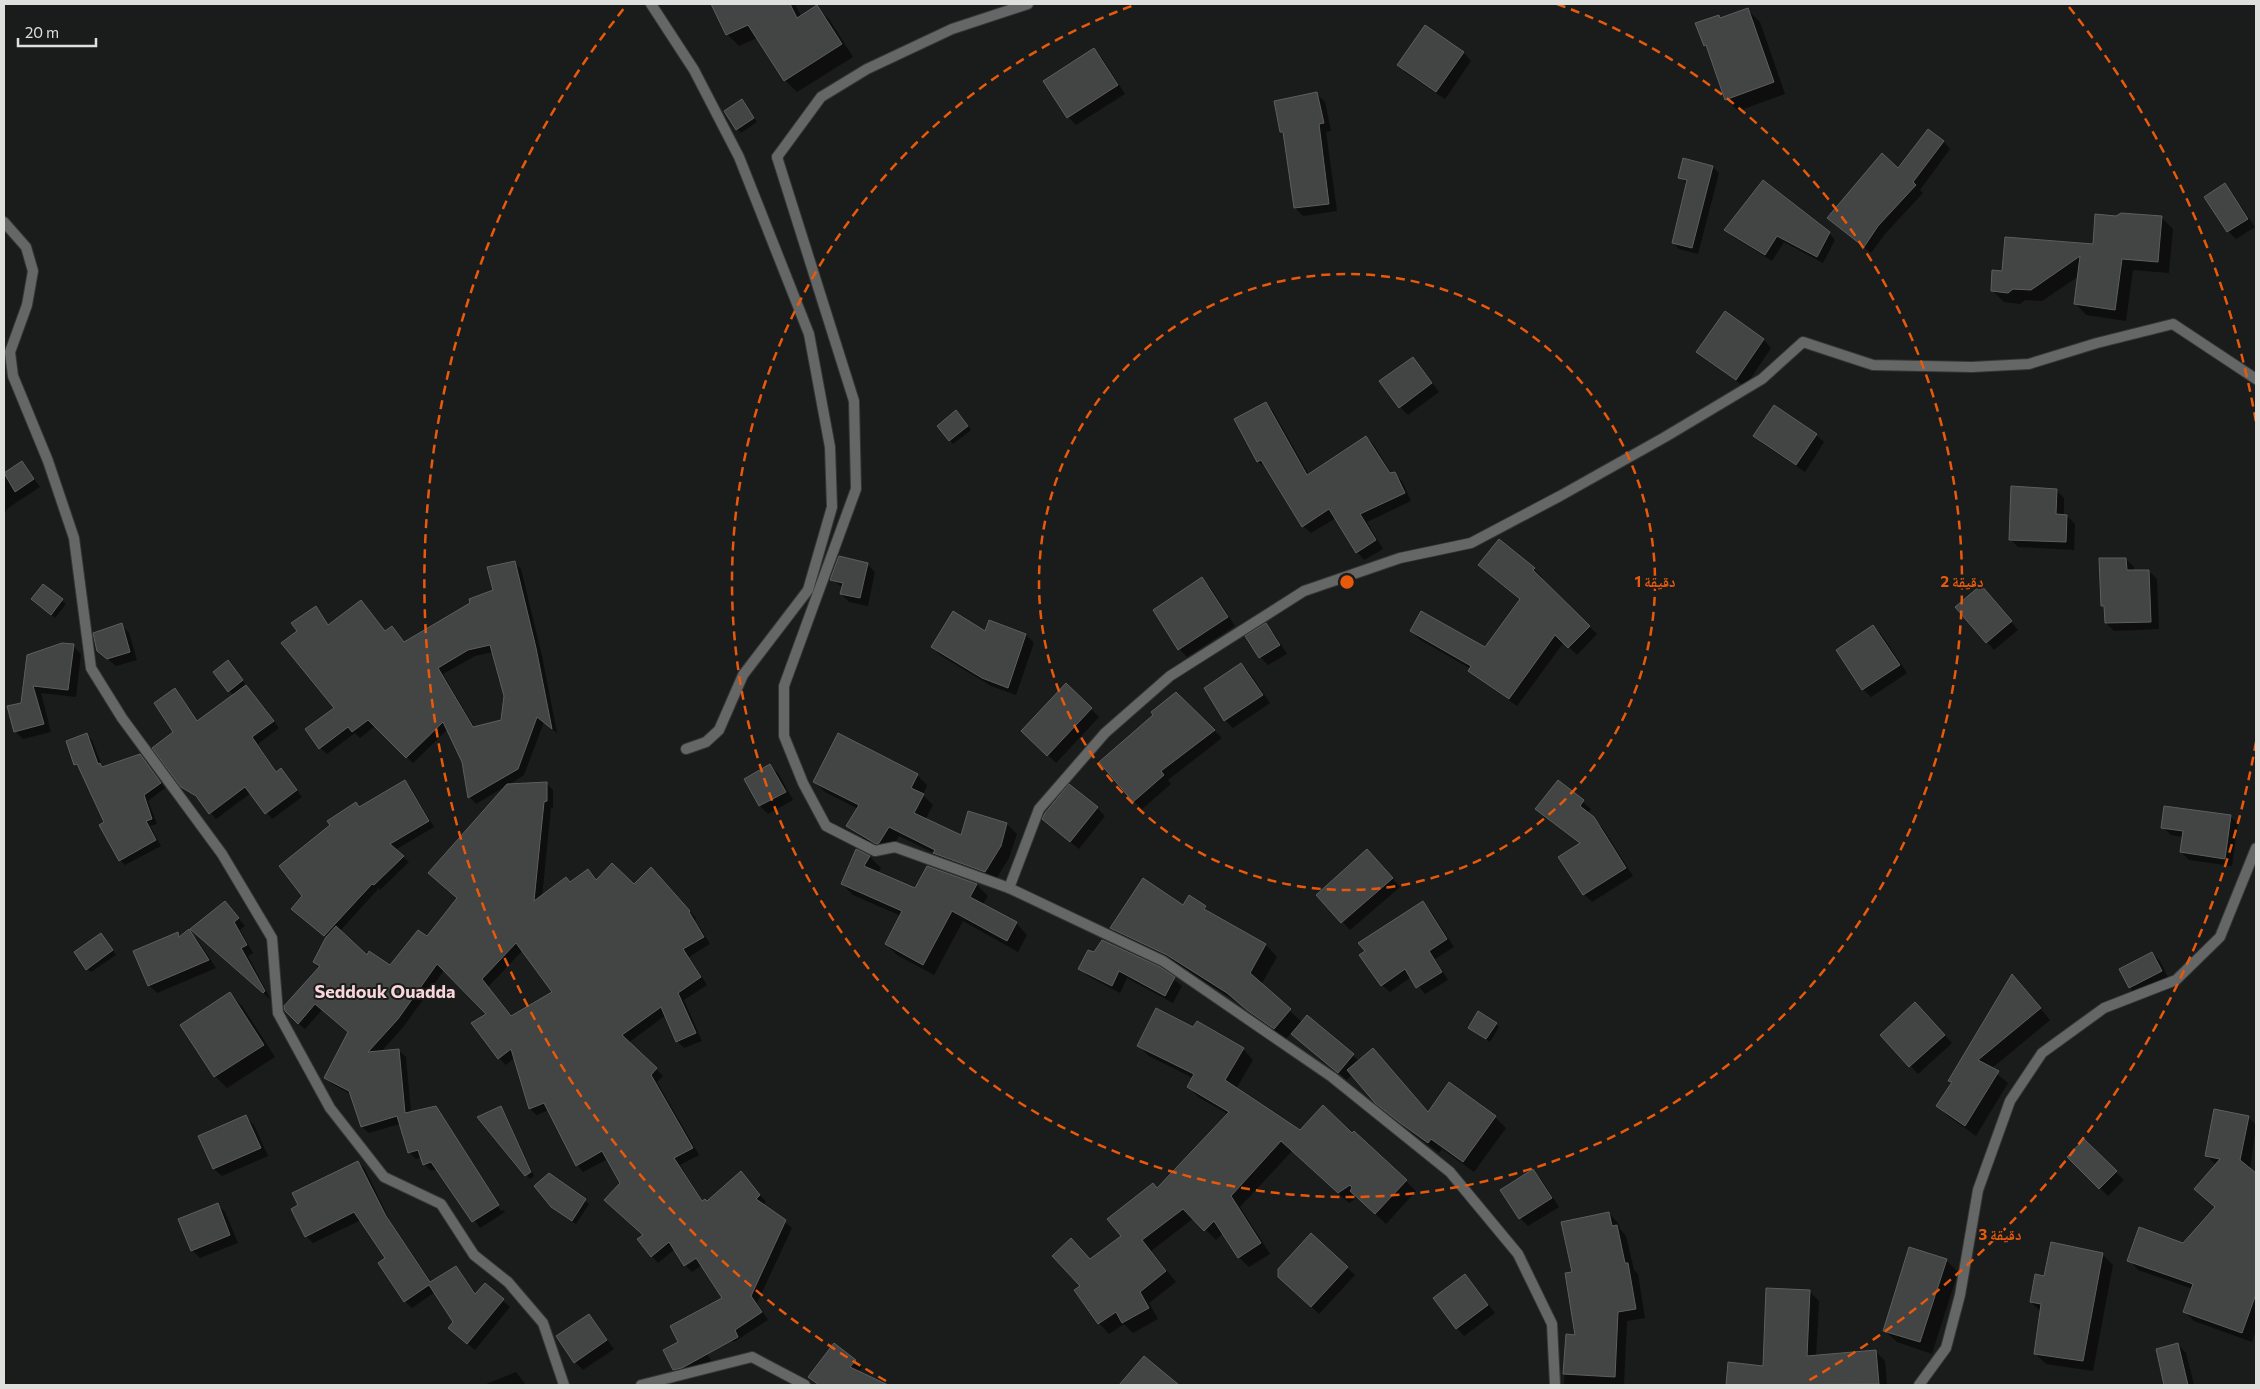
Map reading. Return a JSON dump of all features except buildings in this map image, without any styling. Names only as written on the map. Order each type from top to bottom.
[{"type":"street","points":[[651,4],[694,70],[739,157],[809,334],[830,447],[832,506],[808,590],[744,675],[719,730],[706,742],[686,749]]},
{"type":"street","points":[[1028,4],[952,29],[867,69],[821,97],[777,157],[854,400],[856,489],[784,686],[784,736],[803,783],[826,826],[875,851],[895,847],[1009,888],[1163,961],[1332,1077],[1450,1172],[1518,1254],[1552,1324],[1555,1385]]},
{"type":"street","points":[[4,222],[26,247],[33,271],[27,305],[7,350],[13,376],[48,461],[74,538],[91,668],[122,718],[222,854],[272,938],[278,1013],[330,1108],[384,1177],[441,1204],[474,1255],[514,1289],[543,1324],[564,1385]]},
{"type":"street","points":[[1009,888],[1039,809],[1105,733],[1170,676],[1304,591],[1400,558],[1472,543],[1665,438],[1762,379],[1803,342],[1873,365],[1972,367],[2029,364],[2097,343],[2173,324],[2256,379]]},
{"type":"street","points":[[1919,1385],[1946,1348],[1960,1295],[1978,1190],[2010,1101],[2042,1053],[2104,1008],[2176,980],[2220,938],[2256,848]]},
{"type":"street","points":[[641,1385],[752,1357],[805,1385]]},
{"type":"district","name":"Seddouk Ouadda","points":[[385,992]]}]
